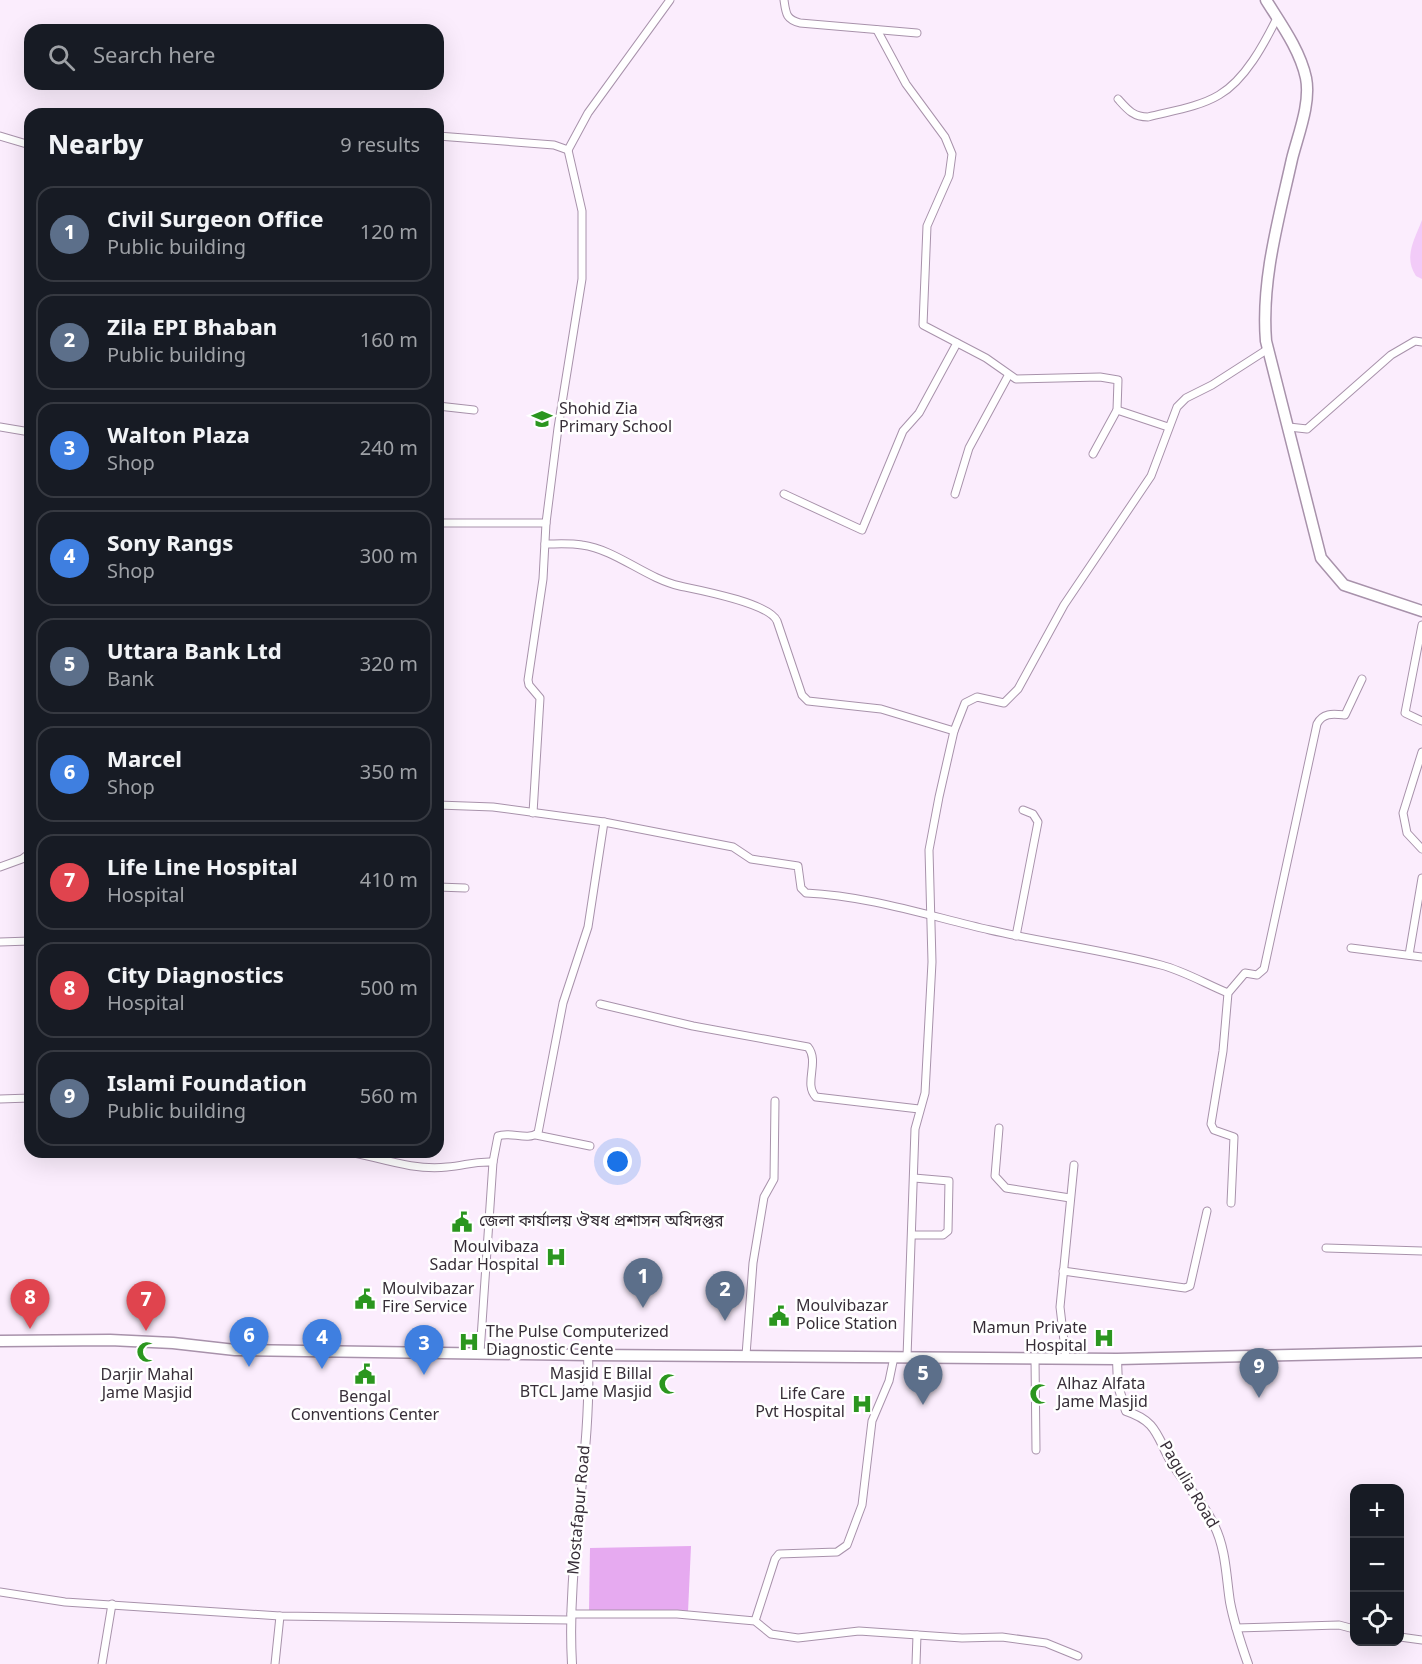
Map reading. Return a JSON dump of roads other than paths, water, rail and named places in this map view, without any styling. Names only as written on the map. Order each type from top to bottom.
[{"type":"highway","points":[[1266,0],[1300,57],[1306,80],[1305,104],[1280,213],[1264,310],[1268,349],[1321,558],[1344,585],[1422,611]]},
{"type":"highway","points":[[0,1341],[110,1340],[173,1343],[235,1350],[588,1355],[1117,1359],[1422,1352]]},
{"type":"street","points":[[533,813],[540,698],[529,685],[528,680],[543,579],[546,523],[582,279],[582,211],[568,150],[588,113],[670,0]]},
{"type":"street","points":[[784,0],[786,15],[790,20],[917,33]]},
{"type":"street","points":[[1118,99],[1128,112],[1140,117],[1149,117],[1218,96],[1238,78],[1265,42],[1277,18]]},
{"type":"street","points":[[877,30],[906,84],[945,137],[952,154],[949,176],[927,226],[923,325],[986,358],[1008,376],[1016,379],[1100,377],[1118,380],[1117,410],[1094,454]]},
{"type":"street","points":[[0,136],[24,143]]},
{"type":"street","points":[[444,136],[554,145],[568,150]]},
{"type":"street","points":[[1289,427],[1307,429],[1391,355],[1415,341],[1422,342]]},
{"type":"street","points":[[784,494],[862,530],[903,431],[919,413],[957,344]]},
{"type":"street","points":[[907,1357],[915,1129],[924,1093],[930,1025],[932,962],[929,850],[954,730],[965,703],[976,697],[1004,703],[1018,689],[1064,605],[1151,476],[1177,407],[1186,398],[1212,385],[1268,349]]},
{"type":"street","points":[[955,494],[969,448],[1008,376]]},
{"type":"street","points":[[444,407],[474,410]]},
{"type":"street","points":[[1117,410],[1168,427]]},
{"type":"street","points":[[0,427],[24,431]]},
{"type":"street","points":[[444,523],[546,523]]},
{"type":"street","points":[[545,544],[582,545],[618,557],[670,584],[726,596],[772,613],[777,621],[802,695],[808,701],[881,709],[954,730]]},
{"type":"street","points":[[1422,625],[1405,713],[1422,721]]},
{"type":"street","points":[[1231,1203],[1234,1137],[1214,1130],[1212,1124],[1223,1051],[1228,993],[1245,973],[1257,975],[1264,969],[1317,723],[1320,718],[1328,714],[1345,716],[1362,679]]},
{"type":"street","points":[[1422,752],[1403,813],[1407,833],[1422,849]]},
{"type":"street","points":[[444,805],[494,807],[604,822],[733,847],[751,859],[795,864],[798,866],[801,888],[806,893],[833,894],[1016,936],[1070,944],[1164,966],[1228,993]]},
{"type":"street","points":[[1016,936],[1038,822],[1033,814],[1023,810]]},
{"type":"street","points":[[536,1135],[563,1003],[588,927],[604,822]]},
{"type":"street","points":[[0,867],[24,858]]},
{"type":"street","points":[[1409,955],[1422,878]]},
{"type":"street","points":[[444,886],[465,888]]},
{"type":"street","points":[[0,942],[24,941]]},
{"type":"street","points":[[1351,948],[1422,957]]},
{"type":"street","points":[[600,1004],[693,1026],[808,1047],[813,1056],[811,1090],[816,1098],[919,1109]]},
{"type":"street","points":[[0,1099],[24,1098]]},
{"type":"street","points":[[746,1355],[753,1263],[764,1197],[770,1190],[774,1179],[775,1101]]},
{"type":"street","points":[[999,1128],[995,1176],[999,1182],[1006,1188],[1070,1198]]},
{"type":"street","points":[[480,1353],[492,1162],[498,1136],[504,1134],[536,1135],[590,1146]]},
{"type":"street","points":[[380,1158],[437,1167],[472,1161],[492,1162]]},
{"type":"street","points":[[1066,1358],[1060,1306],[1074,1165]]},
{"type":"street","points":[[912,1235],[947,1234],[948,1219],[949,1181],[914,1178]]},
{"type":"street","points":[[1063,1271],[1185,1288],[1190,1286],[1207,1211]]},
{"type":"street","points":[[1326,1248],[1422,1251]]},
{"type":"street","name":"Mostafapur Road","points":[[572,1664],[570,1617],[588,1397],[588,1355]]},
{"type":"street","points":[[755,1621],[775,1559],[779,1554],[837,1552],[847,1545],[862,1505],[872,1421],[889,1381],[894,1357]]},
{"type":"street","points":[[1035,1358],[1036,1450]]},
{"type":"street","name":"Pagulia Road","points":[[1117,1359],[1118,1386],[1126,1411],[1148,1421],[1155,1430],[1170,1459],[1215,1526],[1223,1552],[1236,1628],[1248,1664]]},
{"type":"street","points":[[0,1592],[65,1602],[280,1616],[570,1617],[677,1614],[755,1621],[771,1634],[798,1638],[860,1631],[1013,1639],[1046,1643],[1078,1656]]},
{"type":"street","points":[[102,1664],[112,1604]]},
{"type":"street","points":[[275,1664],[280,1616]]},
{"type":"street","points":[[1236,1628],[1339,1625],[1350,1628]]},
{"type":"street","points":[[916,1635],[916,1664]]},
{"type":"street","points":[[1404,1638],[1422,1640]]},
{"type":"place","name":"Shohid Zia Primary School","points":[[542,419]]},
{"type":"place","name":"জেলা কার্যালয় ঔষধ প্রশাসন অধিদপ্তর","points":[[462,1222]]},
{"type":"place","name":"Moulvibaza Sadar Hospital","points":[[556,1257]]},
{"type":"place","name":"Moulvibazar Fire Service","points":[[365,1299]]},
{"type":"place","name":"Civil Surgeon Office","points":[[643,1308]]},
{"type":"place","name":"Moulvibazar Police Station","points":[[779,1316]]},
{"type":"place","name":"Zila EPI Bhaban","points":[[725,1321]]},
{"type":"place","name":"City Diagnostics","points":[[30,1329]]},
{"type":"place","name":"Life Line Hospital","points":[[146,1331]]},
{"type":"place","name":"Mamun Private Hospital","points":[[1104,1338]]},
{"type":"place","name":"The Pulse Computerized Diagnostic Cente","points":[[469,1342]]},
{"type":"place","name":"Darjir Mahal Jame Masjid","points":[[147,1352]]},
{"type":"place","name":"Marcel","points":[[249,1367]]},
{"type":"place","name":"Sony Rangs","points":[[322,1369]]},
{"type":"place","name":"Bengal Conventions Center","points":[[365,1374]]},
{"type":"place","name":"Walton Plaza","points":[[424,1375]]},
{"type":"place","name":"Masjid E Billal BTCL Jame Masjid","points":[[669,1384]]},
{"type":"place","name":"Alhaz Alfata Jame Masjid","points":[[1040,1394]]},
{"type":"place","name":"Islami Foundation","points":[[1259,1398]]},
{"type":"place","name":"Life Care Pvt Hospital","points":[[862,1404]]},
{"type":"place","name":"Uttara Bank Ltd","points":[[923,1405]]}]
